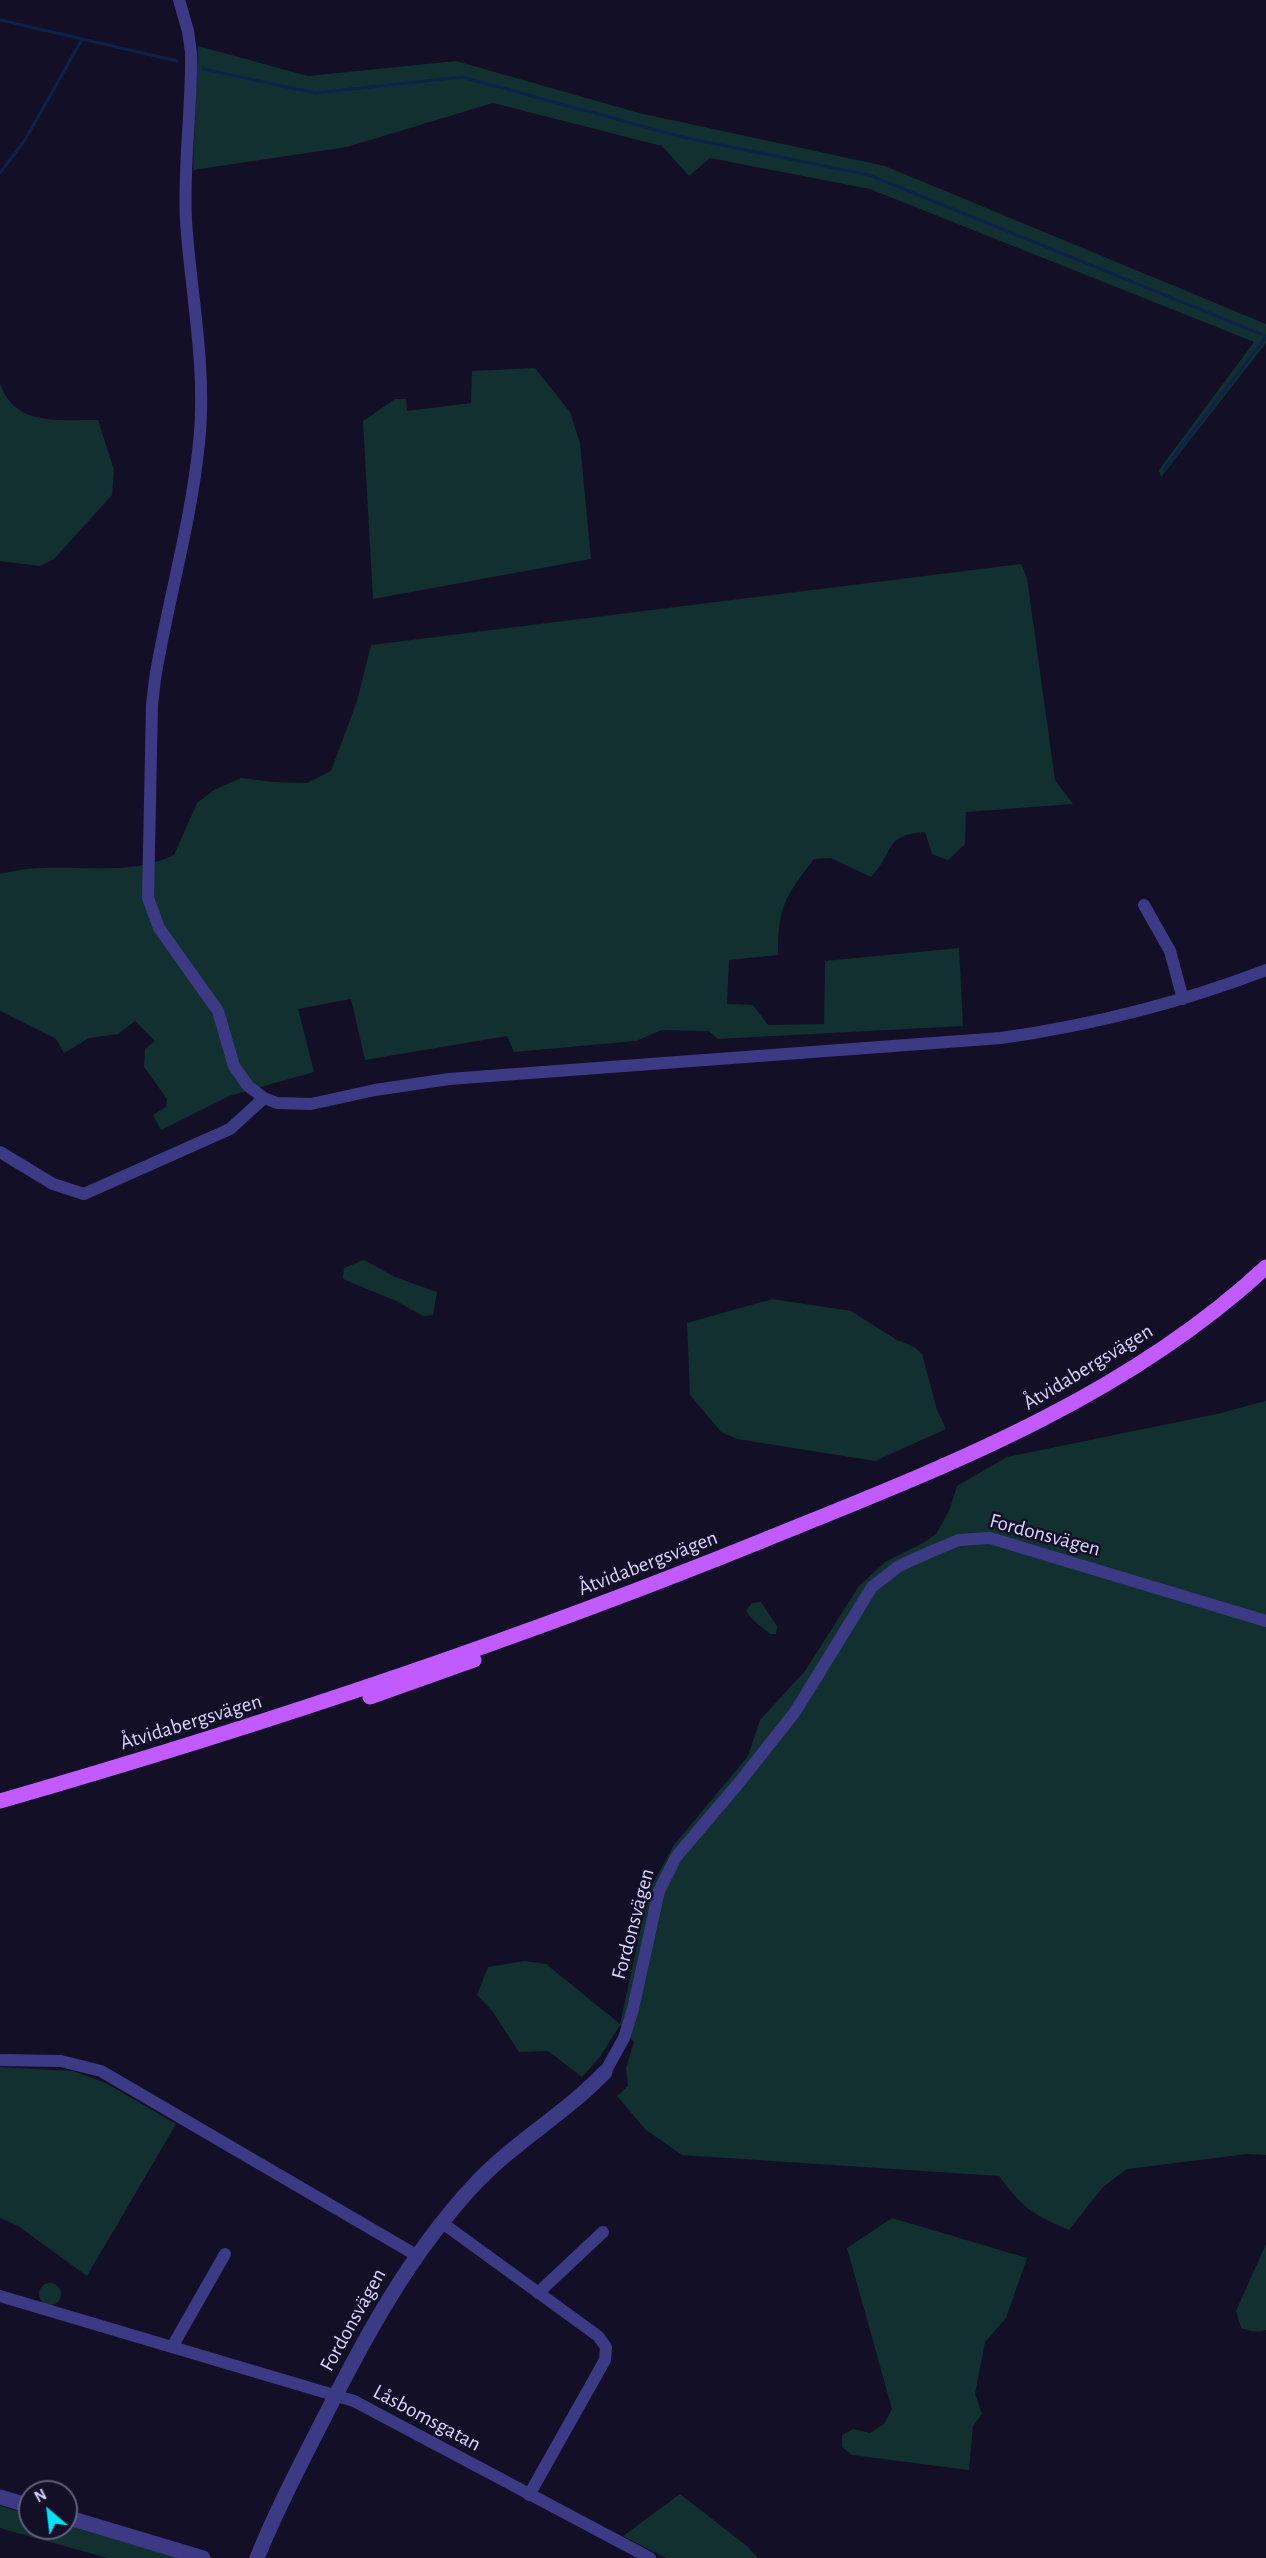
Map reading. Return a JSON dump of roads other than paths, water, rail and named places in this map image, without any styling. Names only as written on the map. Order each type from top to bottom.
[{"type":"main road","name":"Åtvidabergsvägen","points":[[0,1801],[260,1723],[433,1664],[588,1609],[854,1504],[1008,1438],[1085,1398],[1160,1351],[1201,1321],[1266,1267]]},
{"type":"main road","name":"Åtvidabergsvägen","points":[[0,1812],[183,1757],[426,1678],[710,1573],[857,1513],[1002,1451],[1091,1406],[1166,1359],[1266,1281]]},
{"type":"street","points":[[179,0],[188,31],[191,53],[186,220],[201,352],[202,404],[200,443],[188,527],[155,680],[151,740],[148,898],[159,928],[218,1011],[234,1066],[248,1086],[264,1098],[277,1103],[310,1104],[375,1090],[449,1079],[1001,1038],[1077,1026],[1183,999],[1266,970]]},
{"type":"street","points":[[1144,905],[1170,951],[1183,999]]},
{"type":"street","points":[[0,1152],[53,1184],[84,1194],[230,1129],[264,1098]]},
{"type":"street","name":"Fordonsvägen","points":[[257,2558],[335,2395],[395,2286],[416,2255],[475,2183],[508,2152],[579,2098],[605,2072],[624,2038],[633,2009],[659,1891],[666,1872],[795,1712],[872,1587],[892,1571],[959,1540],[990,1538],[1266,1621]]},
{"type":"street","points":[[0,2060],[61,2061],[101,2071],[416,2255]]},
{"type":"street","points":[[441,2222],[598,2336],[606,2347],[606,2354],[529,2495]]},
{"type":"street","points":[[538,2293],[603,2232]]},
{"type":"street","points":[[172,2347],[225,2254]]},
{"type":"street","name":"Låsbomsgatan","points":[[0,2296],[354,2401],[650,2558]]},
{"type":"street","points":[[0,2497],[18,2502]]},
{"type":"street","points":[[78,2521],[203,2558]]},
{"type":"waterway","points":[[0,20],[177,61]]},
{"type":"waterway","points":[[0,173],[25,140],[81,41]]},
{"type":"waterway","points":[[203,69],[315,93],[462,77],[682,137],[869,175],[1266,336]]},
{"type":"waterway","points":[[1164,469],[1266,337]]}]
